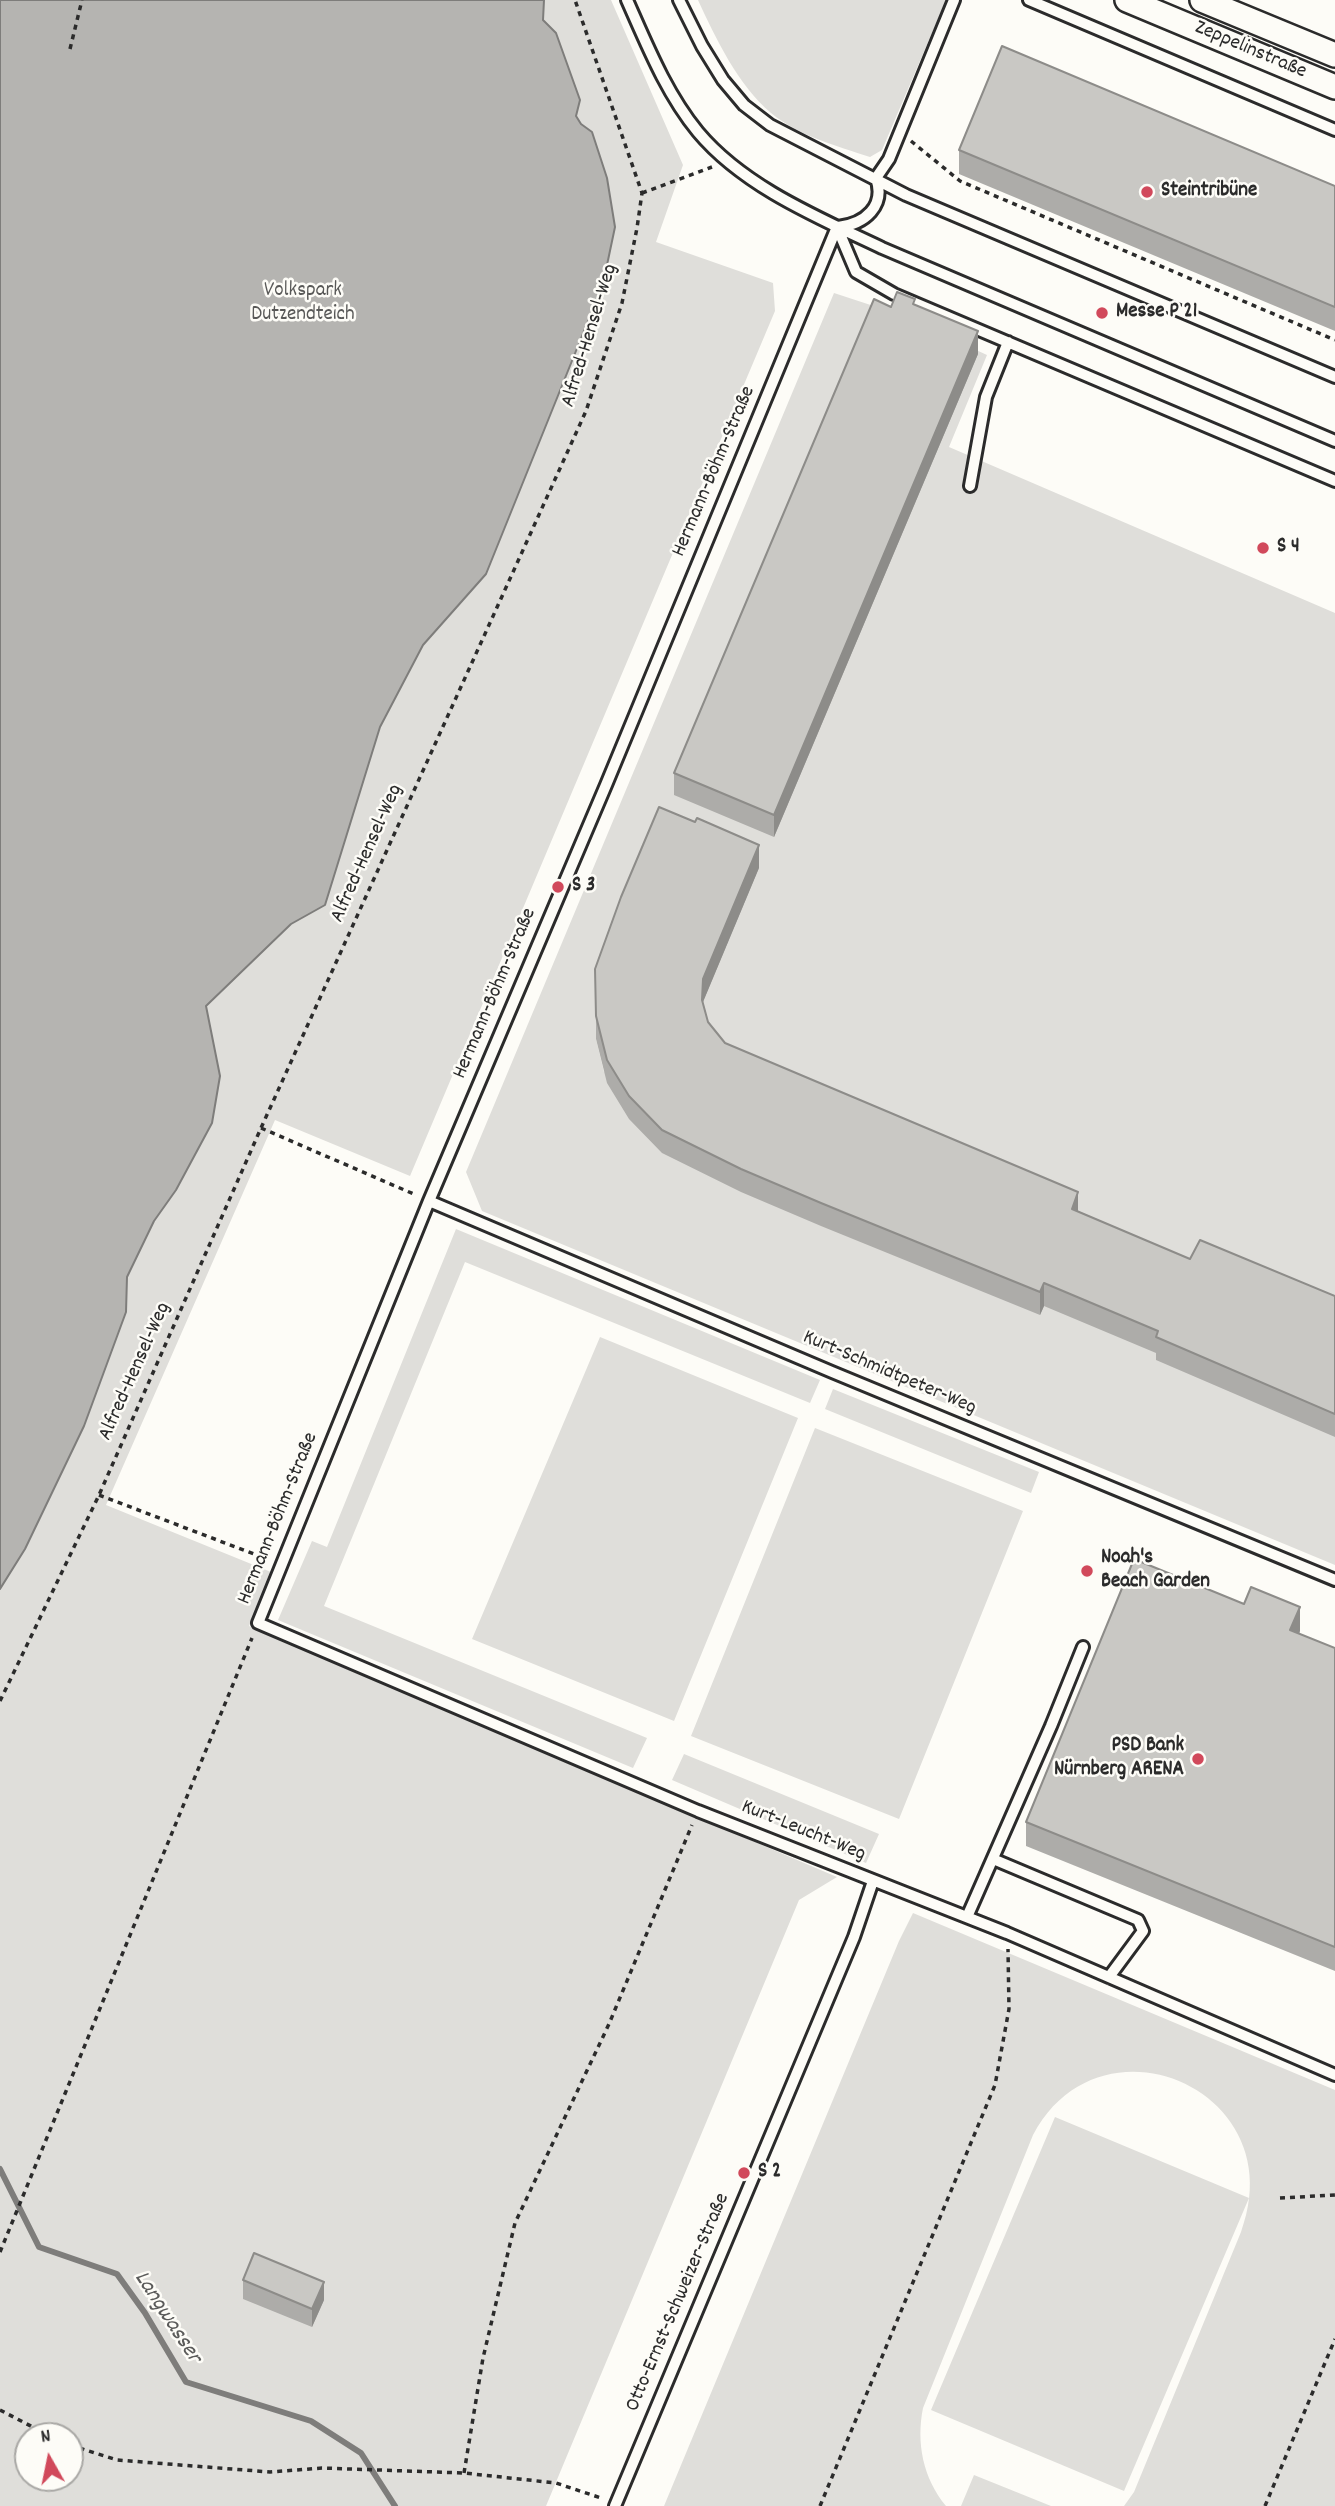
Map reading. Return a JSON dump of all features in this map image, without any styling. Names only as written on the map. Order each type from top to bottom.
[{"type":"street","name":"Zeppelinstraße","points":[[1127,0],[1335,87]]},
{"type":"street","name":"Zeppelinstraße","points":[[1202,0],[1335,55]]},
{"type":"lane","points":[[626,0],[671,92],[698,132],[727,161],[771,191],[837,227],[1335,441]]},
{"type":"lane","points":[[679,0],[712,63],[744,105],[788,135],[906,195],[1335,377]]},
{"type":"lane","points":[[837,227],[855,224],[873,211],[879,198],[876,178],[890,159],[954,0]]},
{"type":"lane","points":[[1030,0],[1335,131]]},
{"type":"lane","points":[[837,227],[856,272],[894,293],[1335,481]]},
{"type":"lane","name":"Hermann-Böhm-Straße","points":[[258,1623],[429,1201],[606,785],[837,227]]},
{"type":"lane","points":[[970,486],[986,397],[1008,342]]},
{"type":"lane","name":"Kurt-Schmidtpeter-Weg","points":[[429,1201],[1335,1580]]},
{"type":"lane","name":"Kurt-Leucht-Weg","points":[[258,1623],[698,1811],[1007,1933],[1335,2075]]},
{"type":"lane","points":[[967,1917],[1083,1647]]},
{"type":"lane","points":[[993,1858],[1138,1920],[1143,1931],[1109,1977]]},
{"type":"lane","name":"Otto-Ernst-Schweizer-Straße","points":[[615,2504],[854,1937],[873,1881]]},
{"type":"path","points":[[70,49],[82,0]]},
{"type":"path","name":"Alfred-Hensel-Weg","points":[[0,1701],[99,1495],[261,1128],[586,411],[622,303],[642,193],[575,0]]},
{"type":"path","points":[[900,133],[960,181],[1335,340]]},
{"type":"path","points":[[642,193],[727,161]]},
{"type":"path","points":[[261,1128],[429,1201]]},
{"type":"path","points":[[99,1495],[282,1564]]},
{"type":"path","points":[[0,2252],[258,1623]]},
{"type":"path","points":[[464,2473],[483,2358],[515,2224],[609,2024],[698,1811]]},
{"type":"path","points":[[820,2506],[995,2085],[1009,2009],[1007,1933]]},
{"type":"path","points":[[1280,2198],[1335,2196]]},
{"type":"path","points":[[1265,2506],[1335,2339]]},
{"type":"path","points":[[0,2410],[23,2422]]},
{"type":"path","points":[[84,2449],[117,2459],[270,2472],[322,2468],[464,2473],[556,2483],[615,2504]]},
{"type":"green space","points":[[0,0],[611,0],[683,165],[656,242],[773,283],[775,311],[410,1176],[275,1120],[106,1505],[271,1572],[249,1626],[837,1877],[799,1900],[546,2506],[0,2506]]},
{"type":"green space","points":[[698,0],[946,0],[882,150],[870,157],[806,134],[771,113],[738,75],[720,46]]},
{"type":"green space","points":[[834,293],[898,314],[987,355],[949,447],[1335,613],[1335,1565],[482,1211],[466,1172]],"holes":[[[759,868],[703,1002],[702,1023],[743,1075],[604,1072],[596,1039],[595,1004]]]},
{"type":"green space","points":[[456,1229],[820,1380],[810,1403],[465,1262],[324,1606],[647,1738],[633,1768],[278,1620],[312,1541],[327,1547]]},
{"type":"green space","points":[[600,1337],[798,1418],[674,1721],[472,1639]]},
{"type":"green space","points":[[833,1389],[1039,1472],[1031,1493],[825,1409]]},
{"type":"green space","points":[[815,1428],[1023,1511],[899,1819],[691,1736]]},
{"type":"green space","points":[[684,1754],[879,1834],[866,1863],[672,1780]]},
{"type":"green space","points":[[913,1913],[1335,2090],[1335,2506],[1124,2506],[1134,2492],[1241,2232],[1250,2182],[1240,2139],[1216,2106],[1182,2083],[1143,2072],[1102,2076],[1064,2097],[1033,2135],[923,2408],[920,2434],[923,2460],[932,2484],[946,2506],[664,2506]]},
{"type":"green space","points":[[1055,2117],[1249,2198],[1124,2491],[931,2410]]},
{"type":"green space","points":[[974,2475],[1051,2506],[961,2506]]},
{"type":"shaded area","name":"Volkspark Dutzendteich","points":[[0,0],[544,0],[543,20],[556,33],[580,100],[576,116],[581,124],[592,132],[607,178],[615,227],[603,284],[486,574],[423,645],[380,727],[325,905],[291,924],[206,1006],[220,1076],[212,1123],[176,1190],[154,1221],[127,1277],[126,1312],[84,1426],[25,1549],[0,1589]]},
{"type":"building","name":"Steintribüne","points":[[1002,46],[1335,186],[1335,307],[959,150]]},
{"type":"building","points":[[897,292],[915,299],[913,304],[978,331],[774,815],[674,773],[874,299],[891,307]]},
{"type":"building","points":[[659,807],[695,822],[697,818],[759,845],[703,979],[702,1000],[708,1022],[725,1043],[1078,1192],[1072,1209],[1190,1259],[1200,1240],[1335,1296],[1335,1414],[1156,1337],[1158,1331],[1044,1283],[1040,1292],[741,1169],[662,1130],[629,1096],[607,1060],[596,1016],[595,969],[621,897]]},
{"type":"building","name":"PSD Bank Nürnberg ARENA","points":[[1134,1559],[1244,1604],[1251,1587],[1300,1607],[1290,1630],[1335,1648],[1335,1947],[1026,1822]]},
{"type":"building","points":[[254,2253],[324,2282],[312,2309],[243,2280]]},
{"type":"waterway","name":"Langwasser","points":[[0,2169],[39,2247],[117,2274],[145,2313],[186,2382],[311,2421],[361,2453],[395,2506]]},
{"type":"place","name":"Steintribüne","points":[[1147,192]]},
{"type":"place","name":"Messe P 21","points":[[1102,313]]},
{"type":"place","name":"S 4","points":[[1263,548]]},
{"type":"place","name":"S 3","points":[[558,887]]},
{"type":"place","name":"Noah's Beach Garden","points":[[1087,1571]]},
{"type":"place","name":"PSD Bank Nürnberg ARENA","points":[[1198,1759]]},
{"type":"place","name":"S 2","points":[[744,2173]]}]
